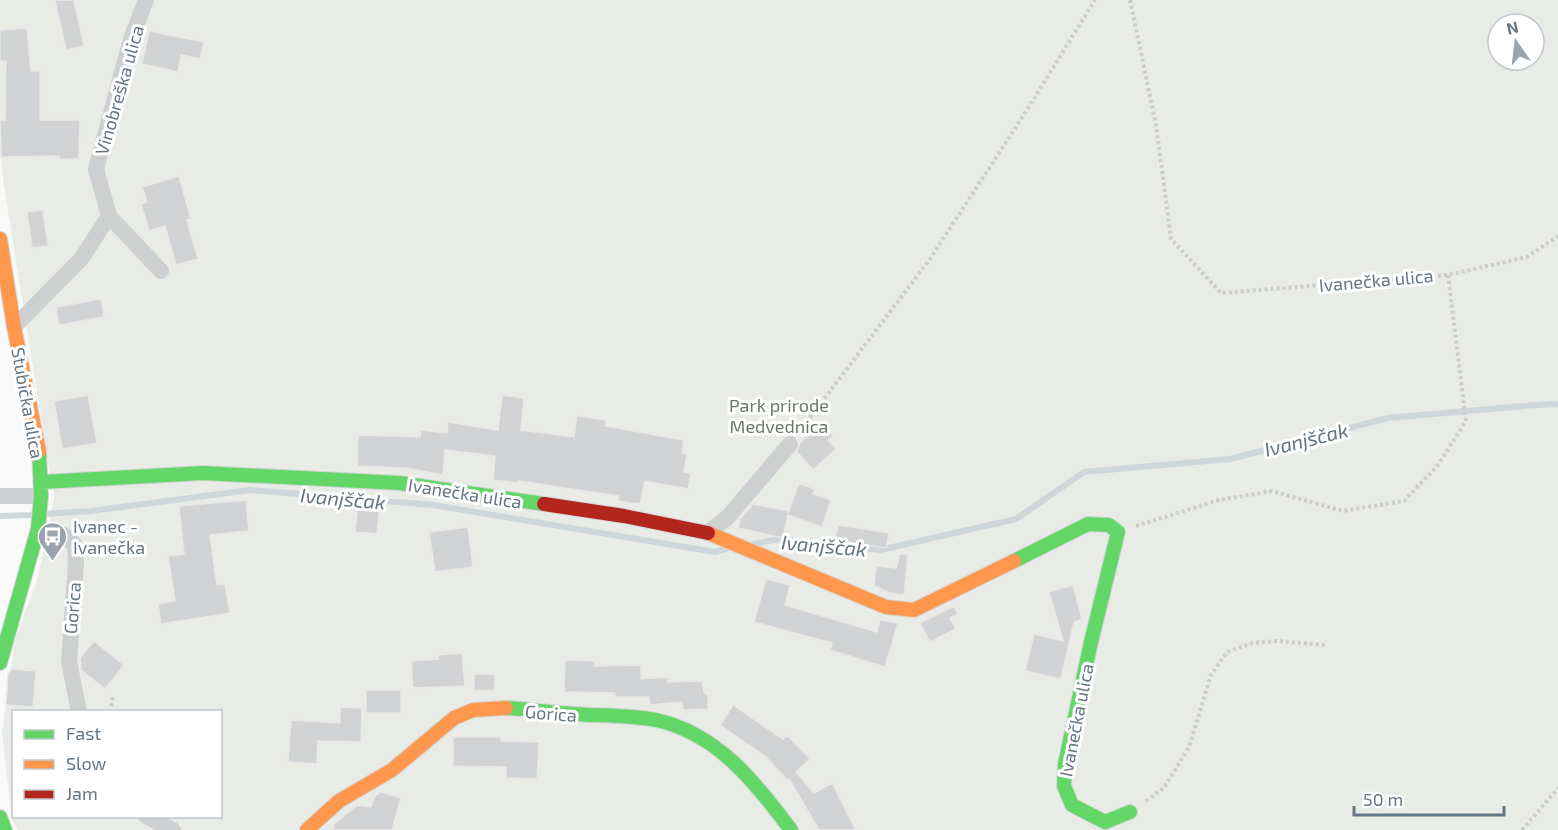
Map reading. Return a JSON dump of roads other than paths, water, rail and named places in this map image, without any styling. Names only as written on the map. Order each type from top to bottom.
[{"type":"street","name":"Vinobreška ulica","points":[[146,0],[131,39],[96,169],[109,216],[161,271]]},
{"type":"street","points":[[14,327],[81,259],[109,216]]},
{"type":"street","name":"Stubička ulica","points":[[0,238],[14,327],[38,441],[41,494],[39,525],[0,663]]},
{"type":"street","points":[[714,535],[790,444]]},
{"type":"street","name":"Ivanečka ulica","points":[[41,494],[203,473],[400,483],[624,516],[714,535],[886,607],[914,610],[1088,524],[1109,525],[1118,532],[1065,764],[1064,786],[1072,805],[1105,822],[1130,812]]},
{"type":"street","points":[[0,496],[41,494]]},
{"type":"street","name":"Gorica","points":[[39,525],[64,535],[75,545],[76,564],[69,661],[79,710]]},
{"type":"street","name":"Gorica","points":[[307,830],[328,809],[392,770],[450,721],[464,712],[485,708],[628,717],[670,723],[699,736],[734,761],[770,801],[791,830]]},
{"type":"street","points":[[0,817],[5,830]]},
{"type":"street","points":[[150,818],[173,830]]},
{"type":"waterway","name":"Ivanjščak","points":[[753,544],[779,539],[880,550],[1016,519],[1084,472],[1230,459],[1388,418],[1558,404]]},
{"type":"waterway","name":"Ivanjščak","points":[[43,514],[91,511],[250,490],[433,505],[715,552],[726,549]]},
{"type":"waterway","name":"Ivanjščak","points":[[0,516],[33,515]]},
{"type":"place","name":"Ivanec - Ivanečka","points":[[52,562]]},
{"type":"park label","name":"Park prirode Medvednica","points":[[779,415]]}]
